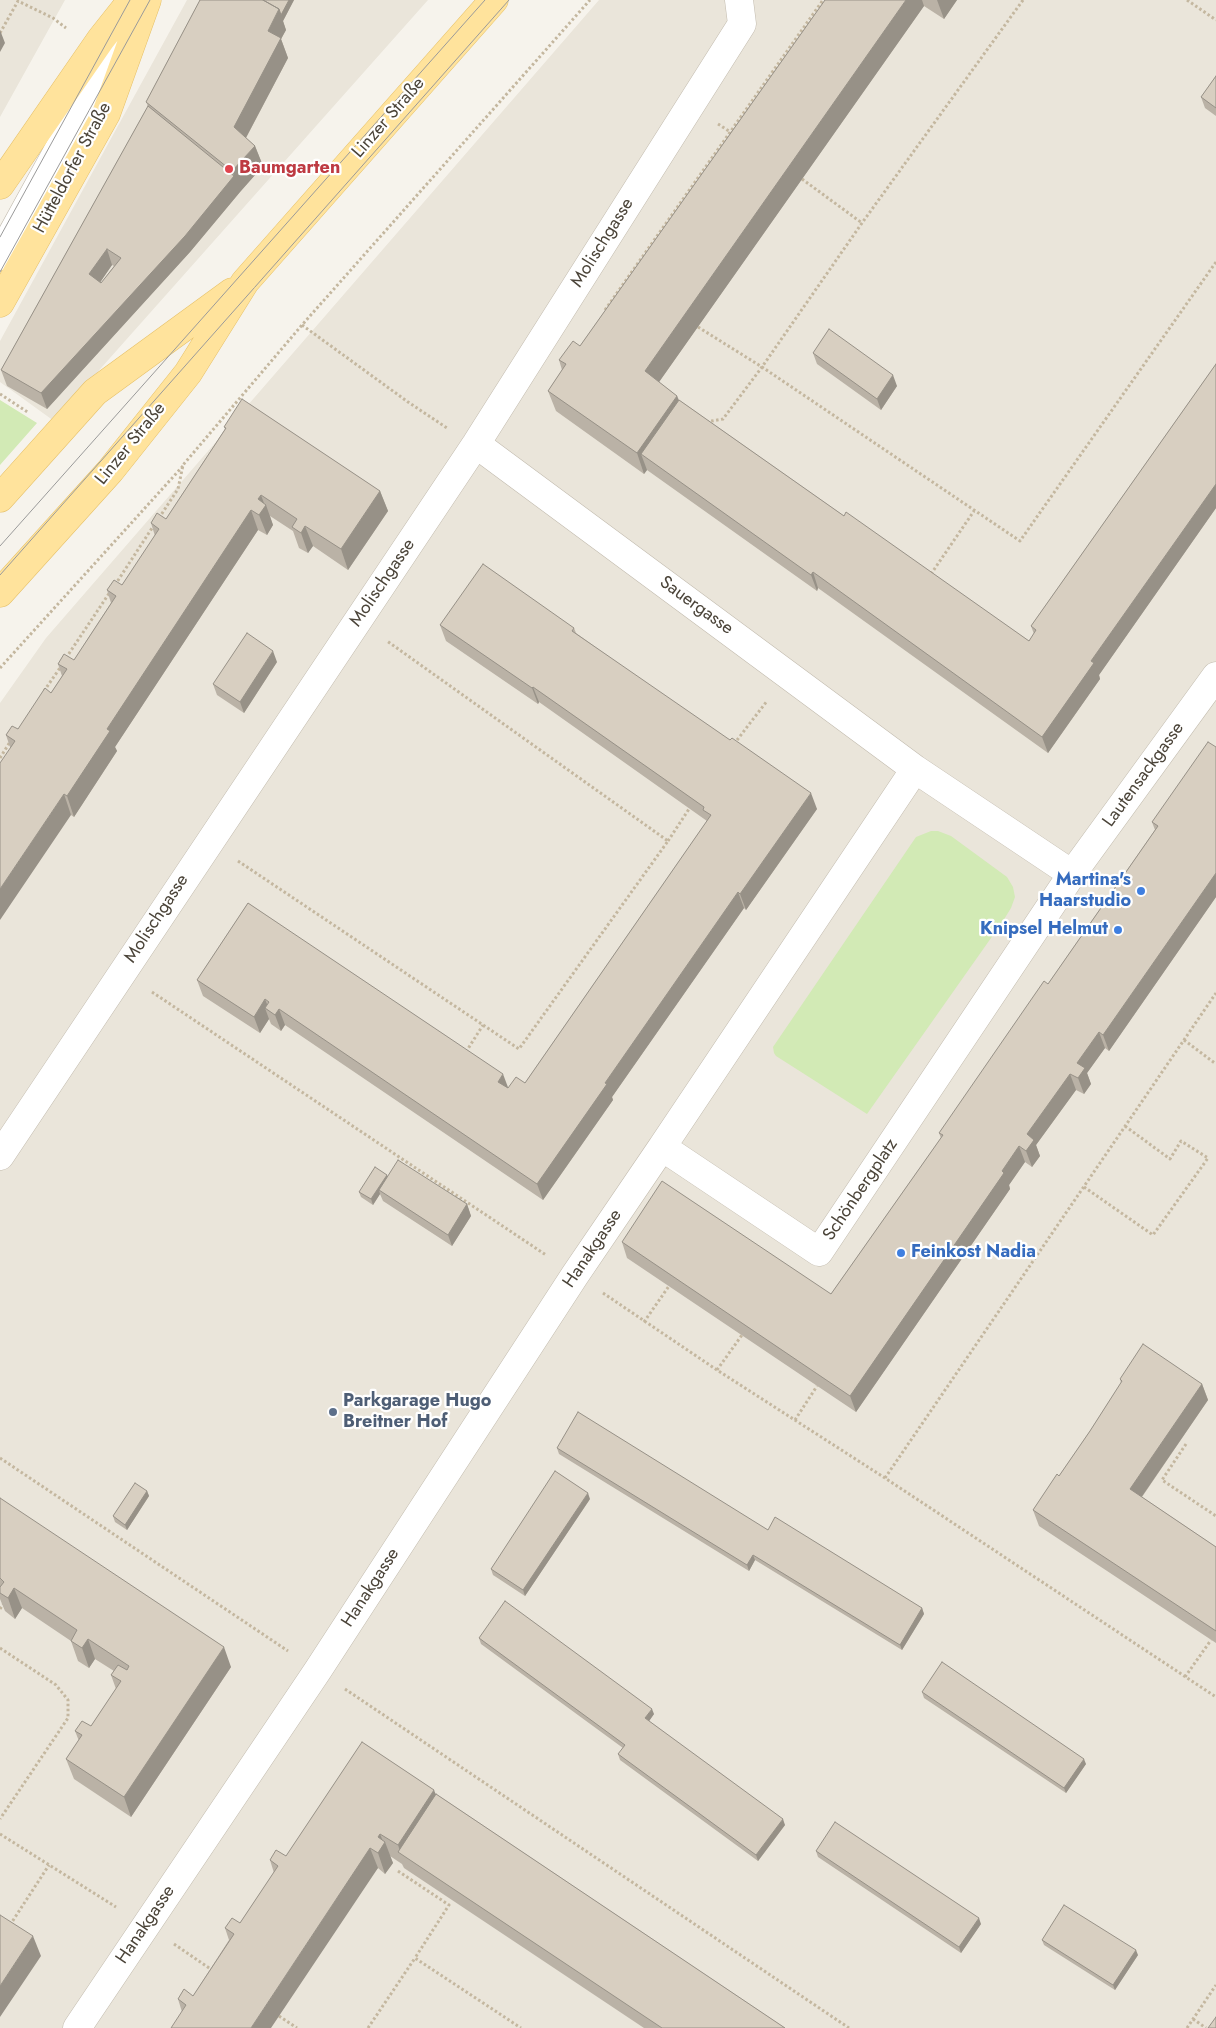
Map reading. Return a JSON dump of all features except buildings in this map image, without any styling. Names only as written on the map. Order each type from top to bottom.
[{"type":"main road","points":[[0,185],[94,50],[132,0]]},
{"type":"main road","name":"Hütteldorfer Straße","points":[[0,303],[106,114],[147,0]]},
{"type":"main road","name":"Linzer Straße","points":[[0,593],[110,471],[188,372],[245,282],[494,0]]},
{"type":"main road","name":"Linzer Straße","points":[[0,498],[95,392],[245,282]]},
{"type":"street","points":[[0,256],[140,0]]},
{"type":"street","name":"Molischgasse","points":[[0,1156],[208,841],[476,444],[742,24],[739,0]]},
{"type":"street","name":"Sauergasse","points":[[476,444],[915,768]]},
{"type":"street","name":"Lautensackgasse","points":[[1072,874],[1216,676]]},
{"type":"street","points":[[662,1147],[915,768],[1072,874]]},
{"type":"street","name":"Schönbergplatz","points":[[662,1147],[819,1252],[1072,874]]},
{"type":"street","name":"Hanakgasse","points":[[77,2028],[318,1670],[575,1275],[662,1147]]},
{"type":"path","points":[[0,668],[183,465],[302,325],[590,0]]},
{"type":"path","points":[[602,315],[823,0]]},
{"type":"path","points":[[704,422],[723,419],[1023,0]]},
{"type":"path","points":[[1187,0],[1216,20]]},
{"type":"path","points":[[0,33],[18,1],[53,18],[94,50]]},
{"type":"path","points":[[730,132],[738,137]]},
{"type":"path","points":[[802,179],[862,223]]},
{"type":"path","points":[[698,327],[762,367],[1020,541],[1216,262]]},
{"type":"path","points":[[302,325],[439,424]]},
{"type":"path","points":[[42,694],[178,489],[183,465]]},
{"type":"path","points":[[927,579],[974,511]]},
{"type":"path","points":[[358,620],[668,841]]},
{"type":"path","points":[[729,751],[764,704]]},
{"type":"path","points":[[0,758],[13,738]]},
{"type":"path","points":[[0,749],[4,752]]},
{"type":"path","points":[[208,841],[519,1049],[689,809]]},
{"type":"path","points":[[123,972],[644,1322],[1216,1697]]},
{"type":"path","points":[[884,1478],[1216,993]]},
{"type":"path","points":[[462,1058],[483,1025]]},
{"type":"path","points":[[1184,1040],[1216,1064]]},
{"type":"path","points":[[1084,1187],[1152,1235],[1208,1158],[1181,1141],[1170,1158],[1125,1126]]},
{"type":"path","points":[[644,1322],[669,1286]]},
{"type":"path","points":[[717,1370],[742,1335]]},
{"type":"path","points":[[795,1420],[817,1386]]},
{"type":"path","points":[[1186,1444],[1162,1480],[1216,1516]]},
{"type":"path","points":[[0,1458],[849,2028]]},
{"type":"path","points":[[0,1609],[7,1598]]},
{"type":"path","points":[[1185,1677],[1211,1640]]},
{"type":"path","points":[[0,1648],[56,1685],[68,1700],[68,1718],[0,1819]]},
{"type":"path","points":[[0,1834],[146,1925],[217,1974]]},
{"type":"path","points":[[10,1926],[49,1865]]},
{"type":"path","points":[[368,2028],[449,1905],[398,1871]]},
{"type":"path","points":[[415,1958],[516,2027],[521,2028]]},
{"type":"path","points":[[1187,2028],[1216,1985]]},
{"type":"path","points":[[279,2016],[297,2028]]},
{"type":"path","points":[[1193,2019],[1206,2028]]},
{"type":"shaded area","points":[[0,0],[65,0],[0,117]]},
{"type":"shaded area","points":[[187,0],[428,0],[54,421],[0,382],[0,341]]},
{"type":"shaded area","points":[[599,0],[1216,0],[1216,2028],[0,2028],[0,703],[46,638]]},
{"type":"green space","points":[[0,400],[37,423],[0,465]]},
{"type":"green space","points":[[931,831],[938,831],[951,836],[1007,877],[1013,887],[1015,897],[1003,921],[867,1114],[776,1056],[773,1047],[916,837]]},
{"type":"tram line","points":[[0,237],[130,0]]},
{"type":"tram line","points":[[0,272],[150,0]]},
{"type":"tram line","points":[[0,546],[485,0]]},
{"type":"tram line","points":[[0,575],[509,0]]},
{"type":"place","name":"Baumgarten","points":[[229,169]]},
{"type":"place","name":"Martina's Haarstudio","points":[[1141,891]]},
{"type":"place","name":"Knipsel Helmut","points":[[1118,930]]},
{"type":"place","name":"Feinkost Nadia","points":[[901,1253]]},
{"type":"place","name":"Parkgarage Hugo Breitner Hof","points":[[333,1412]]}]
